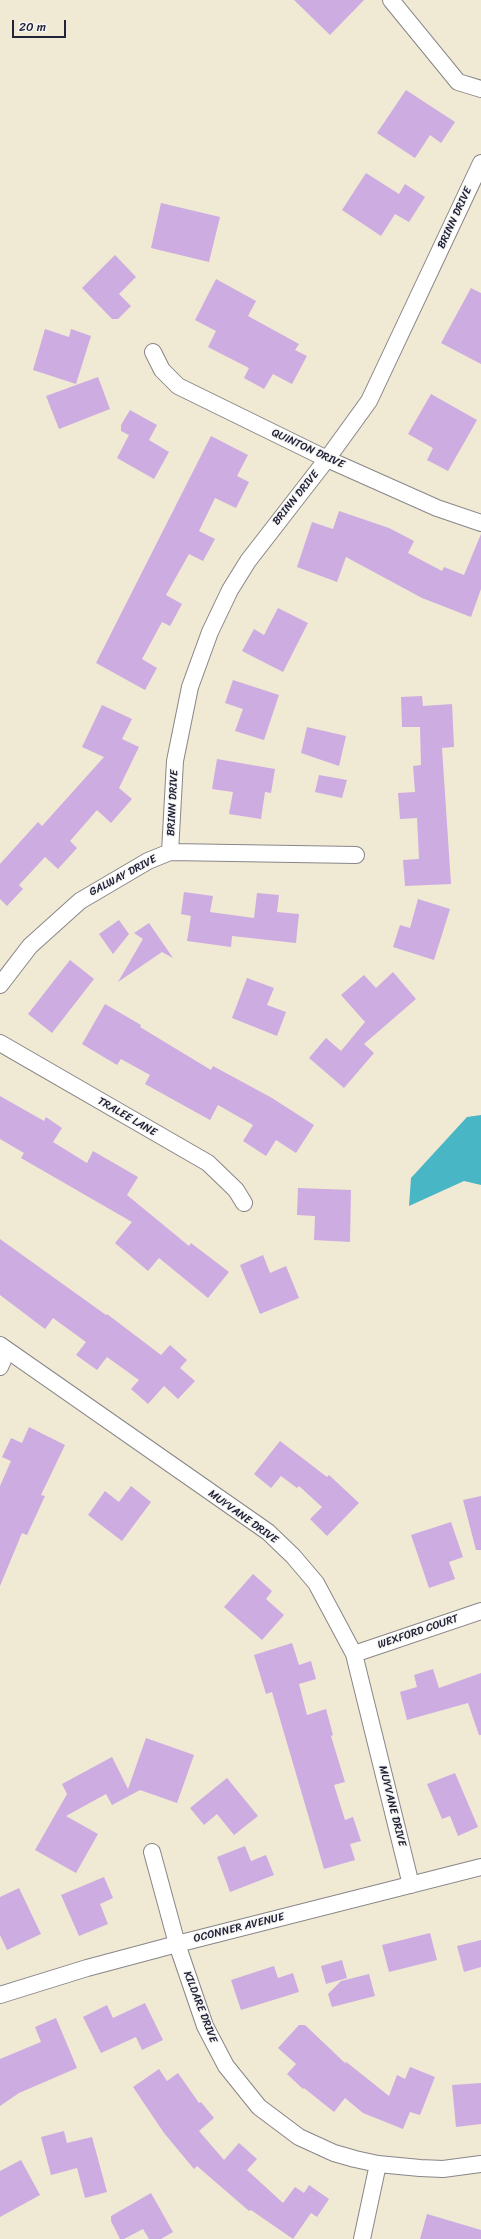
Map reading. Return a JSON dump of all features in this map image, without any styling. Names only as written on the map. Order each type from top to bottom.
[{"type":"street","points":[[391,0],[458,82],[481,89]]},
{"type":"street","name":"BRINN DRIVE","points":[[170,852],[175,761],[184,711],[198,662],[230,590],[248,561],[327,459],[369,401],[481,163]]},
{"type":"street","name":"QUINTON DRIVE","points":[[153,352],[162,370],[178,386],[327,459],[438,508],[481,523]]},
{"type":"street","name":"GALWAY DRIVE","points":[[0,985],[30,946],[80,901],[148,861],[170,852],[356,855]]},
{"type":"street","name":"TRALEE LANE","points":[[0,1043],[208,1163],[236,1190],[244,1203]]},
{"type":"street","points":[[0,1367],[4,1348]]},
{"type":"street","name":"MUYVANE DRIVE","points":[[4,1348],[268,1532],[293,1556],[316,1583],[354,1654],[411,1885]]},
{"type":"street","name":"WEXFORD COURT","points":[[354,1654],[481,1611]]},
{"type":"street","name":"KILDARE DRIVE","points":[[152,1852],[177,1944],[205,2026],[226,2066],[250,2097],[270,2116],[299,2137],[334,2153],[378,2164],[443,2169],[481,2164]]},
{"type":"street","name":"OCONNER AVENUE","points":[[0,1995],[87,1968],[177,1944],[481,1867]]},
{"type":"street","points":[[362,2239],[378,2164]]},
{"type":"water","points":[[481,1115],[481,1185],[464,1181],[409,1206],[411,1178],[467,1117]]},
{"type":"building","points":[[294,0],[364,0],[330,35]]},
{"type":"building","points":[[406,90],[455,122],[441,143],[430,135],[415,158],[377,133]]},
{"type":"building","points":[[366,173],[399,194],[405,184],[425,197],[409,222],[395,214],[381,236],[342,210]]},
{"type":"building","points":[[161,203],[220,217],[209,262],[151,248]]},
{"type":"building","points":[[115,255],[136,277],[119,294],[131,306],[118,319],[112,319],[82,288]]},
{"type":"building","points":[[216,279],[256,301],[248,316],[299,344],[295,350],[307,356],[292,384],[273,374],[264,389],[244,378],[249,368],[208,347],[216,331],[195,320]]},
{"type":"building","points":[[471,288],[481,293],[481,364],[441,343]]},
{"type":"building","points":[[45,329],[69,337],[71,329],[91,336],[76,384],[33,370]]},
{"type":"building","points":[[98,377],[110,409],[59,429],[46,396]]},
{"type":"building","points":[[431,394],[477,420],[448,471],[427,460],[433,448],[408,434]]},
{"type":"building","points":[[130,410],[157,425],[149,440],[169,452],[154,479],[117,458],[129,435],[121,431],[121,425]]},
{"type":"building","points":[[211,436],[248,455],[237,476],[249,482],[236,508],[215,498],[199,531],[215,539],[203,561],[189,554],[166,595],[182,604],[170,626],[162,622],[142,659],[157,668],[145,690],[96,663]]},
{"type":"building","points":[[339,511],[389,528],[414,541],[408,553],[442,571],[444,567],[464,575],[481,534],[481,589],[471,617],[422,598],[346,557],[337,582],[297,567],[312,522],[333,529]]},
{"type":"building","points":[[278,608],[308,623],[283,672],[242,651],[254,629],[264,635]]},
{"type":"building","points":[[233,680],[279,695],[264,740],[235,731],[243,709],[225,703]]},
{"type":"building","points":[[422,696],[423,706],[452,704],[454,747],[442,748],[451,884],[405,886],[403,860],[419,859],[417,818],[400,819],[398,793],[415,792],[413,766],[421,765],[420,727],[402,727],[401,697]]},
{"type":"building","points":[[102,705],[132,719],[122,739],[139,747],[119,788],[132,799],[111,823],[97,810],[70,841],[77,848],[58,869],[45,857],[19,885],[23,889],[7,906],[0,899],[0,864],[38,822],[42,826],[104,757],[82,747]]},
{"type":"building","points":[[307,727],[346,736],[339,766],[301,753]]},
{"type":"building","points":[[217,759],[275,769],[271,793],[265,792],[261,819],[229,814],[233,792],[212,789]]},
{"type":"building","points":[[319,775],[347,780],[342,798],[315,792]]},
{"type":"building","points":[[184,892],[213,896],[210,912],[254,918],[257,893],[279,895],[277,912],[299,914],[296,943],[232,936],[231,947],[187,941],[191,916],[181,914]]},
{"type":"building","points":[[418,899],[450,909],[434,960],[393,947],[400,925],[410,928]]},
{"type":"building","points":[[119,920],[129,934],[113,954],[99,934]]},
{"type":"building","points":[[149,923],[173,958],[162,952],[118,982],[143,939],[134,933]]},
{"type":"building","points":[[70,960],[94,979],[52,1033],[28,1014]]},
{"type":"building","points":[[393,972],[416,999],[364,1044],[374,1053],[344,1088],[309,1058],[326,1038],[341,1051],[365,1022],[341,995],[364,975],[376,988]]},
{"type":"building","points":[[247,978],[274,988],[267,1005],[286,1012],[277,1036],[232,1018]]},
{"type":"building","points":[[105,1004],[141,1025],[140,1027],[211,1070],[213,1066],[272,1098],[314,1125],[296,1153],[276,1140],[266,1156],[243,1141],[253,1125],[218,1105],[210,1120],[145,1084],[150,1075],[121,1059],[117,1065],[82,1044]]},
{"type":"building","points":[[0,1096],[44,1121],[46,1117],[62,1128],[53,1142],[87,1163],[93,1151],[138,1177],[127,1195],[189,1246],[191,1243],[229,1272],[208,1298],[159,1258],[148,1271],[115,1243],[132,1222],[21,1158],[24,1153],[0,1139]]},
{"type":"building","points":[[298,1188],[351,1190],[350,1242],[314,1240],[315,1216],[297,1215]]},
{"type":"building","points":[[0,1239],[106,1315],[107,1314],[161,1355],[170,1345],[187,1360],[180,1368],[195,1381],[178,1399],[164,1386],[148,1404],[131,1389],[139,1380],[107,1357],[97,1370],[76,1355],[86,1342],[53,1318],[45,1329],[0,1295]]},
{"type":"building","points":[[263,1255],[270,1273],[286,1266],[299,1298],[260,1314],[240,1265]]},
{"type":"building","points":[[29,1427],[65,1445],[41,1495],[45,1496],[27,1535],[22,1533],[0,1586],[0,1486],[11,1461],[2,1457],[11,1438],[22,1443]]},
{"type":"building","points":[[280,1441],[327,1477],[329,1475],[359,1503],[327,1536],[310,1519],[322,1507],[299,1486],[297,1488],[281,1476],[271,1488],[254,1474]]},
{"type":"building","points":[[131,1486],[151,1502],[122,1541],[88,1515],[105,1491],[119,1502]]},
{"type":"building","points":[[481,1496],[481,1550],[476,1550],[463,1500]]},
{"type":"building","points":[[451,1522],[463,1557],[449,1562],[455,1579],[429,1588],[411,1535]]},
{"type":"building","points":[[253,1574],[272,1591],[266,1599],[284,1615],[262,1640],[224,1607]]},
{"type":"building","points":[[292,1643],[299,1665],[311,1661],[316,1679],[299,1684],[307,1715],[326,1709],[333,1735],[331,1736],[345,1782],[334,1785],[345,1820],[353,1817],[361,1841],[350,1844],[355,1860],[324,1869],[272,1692],[266,1694],[254,1655]]},
{"type":"building","points":[[433,1669],[439,1688],[481,1673],[481,1735],[479,1735],[468,1703],[407,1720],[400,1692],[417,1687],[414,1675]]},
{"type":"building","points":[[146,1738],[194,1755],[177,1803],[140,1790],[112,1805],[106,1794],[66,1816],[98,1834],[76,1873],[35,1850],[67,1794],[62,1784],[112,1757],[128,1789]]},
{"type":"building","points":[[455,1773],[478,1827],[458,1836],[450,1816],[442,1819],[427,1784]]},
{"type":"building","points":[[227,1778],[258,1816],[234,1835],[217,1814],[204,1825],[190,1808]]},
{"type":"building","points":[[245,1846],[251,1861],[266,1855],[274,1875],[230,1892],[217,1857]]},
{"type":"building","points":[[104,1877],[113,1898],[100,1904],[108,1924],[79,1936],[61,1895]]},
{"type":"building","points":[[19,1888],[41,1934],[7,1950],[0,1935],[0,1897]]},
{"type":"building","points":[[430,1933],[437,1960],[389,1972],[382,1945]]},
{"type":"building","points":[[481,1940],[481,1967],[464,1972],[457,1946]]},
{"type":"building","points":[[342,1960],[347,1978],[326,1984],[321,1966]]},
{"type":"building","points":[[274,1966],[278,1978],[293,1973],[299,1992],[241,2010],[231,1980]]},
{"type":"building","points":[[369,1974],[375,1996],[332,2007],[328,1994],[341,1981]]},
{"type":"building","points":[[145,2003],[163,2040],[142,2050],[136,2037],[101,2053],[83,2017],[107,2005],[113,2018]]},
{"type":"building","points":[[56,2018],[77,2068],[19,2093],[0,2106],[0,2059],[41,2042],[35,2027]]},
{"type":"building","points":[[299,2025],[305,2025],[346,2064],[345,2061],[389,2096],[397,2075],[405,2079],[410,2067],[435,2077],[420,2115],[410,2112],[403,2129],[363,2113],[345,2098],[334,2112],[304,2088],[303,2089],[287,2074],[296,2064],[278,2048]]},
{"type":"building","points":[[159,2069],[167,2081],[178,2073],[199,2103],[201,2102],[214,2118],[199,2131],[224,2160],[239,2143],[257,2159],[247,2170],[283,2203],[295,2187],[304,2193],[309,2185],[329,2199],[317,2217],[311,2213],[293,2239],[251,2210],[249,2211],[197,2166],[194,2169],[164,2133],[133,2087]]},
{"type":"building","points":[[481,2083],[481,2124],[456,2127],[452,2085]]},
{"type":"building","points":[[64,2131],[67,2143],[92,2137],[107,2192],[85,2198],[77,2168],[51,2175],[41,2137]]},
{"type":"building","points":[[21,2160],[40,2195],[0,2217],[0,2171]]},
{"type":"building","points":[[151,2193],[173,2232],[161,2239],[149,2239],[143,2229],[124,2239],[120,2239],[111,2221],[111,2216]]},
{"type":"building","points":[[427,2214],[481,2230],[481,2239],[420,2239]]}]
